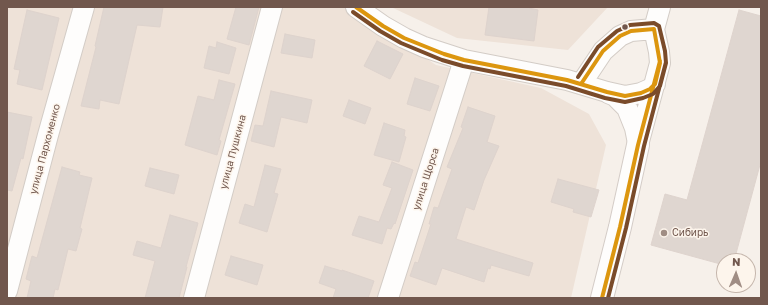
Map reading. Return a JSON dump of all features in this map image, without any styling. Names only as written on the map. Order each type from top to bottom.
[{"type":"street","name":"улица Пархоменко","points":[[7,291],[48,135],[84,7]]},
{"type":"street","name":"улица Пушкина","points":[[194,298],[272,7]]},
{"type":"street","points":[[356,7],[383,26],[404,38],[424,47],[464,60],[581,84],[625,96],[646,91],[655,84]]},
{"type":"street","points":[[602,298],[620,227],[638,145],[660,63],[654,29],[660,7]]},
{"type":"street","points":[[581,84],[603,51],[620,36],[631,31],[654,29]]},
{"type":"street","name":"улица Щорса","points":[[388,298],[464,60]]},
{"type":"street","points":[[606,92],[615,96],[626,108],[635,128],[638,145]]},
{"type":"shaded area","points":[[7,7],[348,7],[436,65],[541,88],[589,114],[606,145],[571,298],[7,298]]},
{"type":"shaded area","points":[[391,7],[608,7],[568,50],[457,38]]},
{"type":"building","points":[[104,7],[163,7],[160,27],[137,25],[119,104],[100,100],[99,109],[81,106],[96,47]]},
{"type":"building","points":[[236,7],[259,7],[249,45],[227,39]]},
{"type":"building","points":[[489,7],[529,7],[538,10],[534,41],[485,35]]},
{"type":"building","points":[[27,10],[59,18],[42,90],[17,84],[20,70],[14,69]]},
{"type":"building","points":[[739,10],[761,16],[761,161],[736,253],[716,253],[716,263],[651,245],[665,194],[687,200]]},
{"type":"building","points":[[285,34],[315,40],[312,58],[281,53]]},
{"type":"building","points":[[377,41],[403,54],[390,79],[364,66]]},
{"type":"building","points":[[217,42],[236,48],[229,74],[204,68],[209,46],[216,48]]},
{"type":"building","points":[[415,78],[439,86],[430,111],[407,104]]},
{"type":"building","points":[[219,80],[235,84],[219,140],[221,141],[217,155],[185,145],[198,96],[214,100]]},
{"type":"building","points":[[271,91],[312,100],[307,123],[281,117],[274,147],[251,141],[255,125],[263,126]]},
{"type":"building","points":[[349,100],[371,108],[365,124],[343,116]]},
{"type":"building","points":[[468,107],[495,116],[487,142],[499,146],[484,180],[474,210],[466,207],[456,239],[533,263],[529,276],[491,265],[490,269],[488,268],[484,282],[442,268],[436,285],[410,276],[415,262],[418,263],[431,224],[429,224],[434,207],[438,208],[452,169],[447,167],[463,128],[461,127]]},
{"type":"building","points":[[7,112],[32,117],[23,159],[21,158],[12,191],[7,190]]},
{"type":"building","points":[[384,123],[405,130],[404,136],[406,137],[399,162],[374,155]]},
{"type":"building","points":[[392,162],[413,170],[395,224],[394,223],[391,229],[387,228],[382,244],[352,235],[359,216],[379,222],[392,188],[383,185]]},
{"type":"building","points":[[265,165],[281,169],[274,193],[278,194],[267,232],[239,223],[245,204],[254,207]]},
{"type":"building","points":[[62,167],[80,172],[79,175],[92,178],[80,228],[82,229],[76,251],[68,249],[58,290],[55,289],[53,298],[27,298],[31,281],[26,279],[32,256],[37,258]]},
{"type":"building","points":[[150,168],[179,175],[174,194],[145,186]]},
{"type":"building","points":[[558,179],[599,190],[591,217],[573,212],[574,209],[551,202]]},
{"type":"building","points":[[170,215],[198,223],[179,298],[145,298],[155,261],[133,255],[137,241],[161,248]]},
{"type":"building","points":[[231,256],[263,265],[257,285],[225,275]]},
{"type":"building","points":[[325,266],[374,281],[368,298],[333,298],[336,289],[319,283]]},
{"type":"transit line","points":[[356,7],[383,26],[404,38],[444,54],[464,60],[567,80],[607,92],[625,96],[641,93],[650,89],[655,84],[660,63],[654,29],[631,31],[620,36],[603,51],[581,84]]},
{"type":"transit line","points":[[353,12],[380,31],[401,43],[442,60],[463,66],[566,86],[605,98],[625,102],[653,94],[660,86],[666,63],[665,51],[659,26],[654,23],[630,25],[617,31],[598,47],[578,77]]},
{"type":"transit line","points":[[602,298],[620,227],[638,145],[660,61]]},
{"type":"transit line","points":[[608,298],[626,228],[644,146],[666,62]]},
{"type":"place","name":"Сибирь","points":[[664,233]]}]
